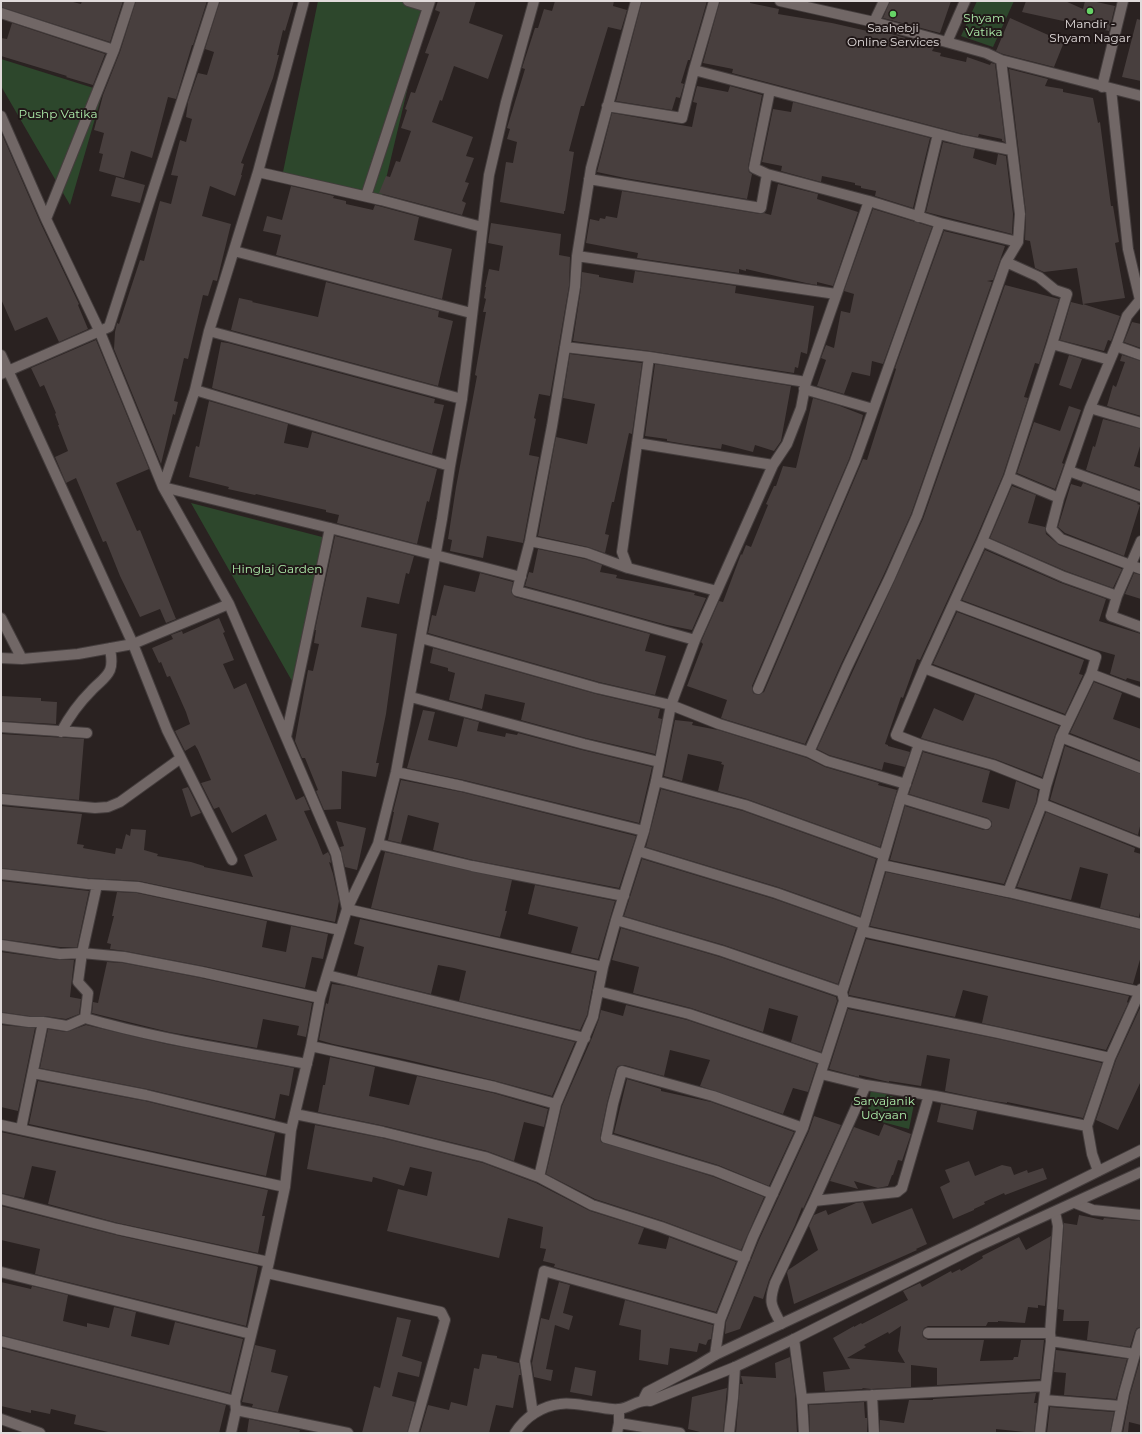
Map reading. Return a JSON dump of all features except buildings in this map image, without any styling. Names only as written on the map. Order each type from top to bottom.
[{"type":"street","points":[[46,219],[114,50],[130,1]]},
{"type":"street","points":[[4,372],[109,327],[214,1]]},
{"type":"street","points":[[164,487],[195,390],[209,331],[258,172],[304,1]]},
{"type":"street","points":[[366,196],[429,4],[408,1]]},
{"type":"street","points":[[231,1433],[235,1406],[251,1334],[267,1273],[285,1187],[292,1130],[320,998],[347,909],[378,844],[396,772],[411,697],[462,400],[489,175],[506,102],[534,1]]},
{"type":"street","points":[[636,1],[591,168],[577,256],[575,287],[552,426],[530,542],[517,592],[570,605],[695,640]]},
{"type":"street","points":[[607,106],[682,118],[714,1]]},
{"type":"street","points":[[780,1],[821,6],[986,53],[1001,60],[1141,96]]},
{"type":"street","points":[[874,22],[884,1]]},
{"type":"street","points":[[947,42],[965,1]]},
{"type":"street","points":[[1123,1],[1106,88],[1128,249],[1140,300],[1127,316],[1090,408],[1058,498],[1051,529],[1061,539],[1136,567]]},
{"type":"street","points":[[1,13],[114,50]]},
{"type":"street","points":[[809,752],[918,516],[1006,262],[1018,242],[1020,214],[1001,60]]},
{"type":"street","points":[[694,70],[938,134],[1011,150]]},
{"type":"street","points":[[770,90],[754,168],[767,174],[869,201],[940,223],[1018,242]]},
{"type":"street","points":[[1,116],[46,219],[99,330],[164,487],[229,604],[336,854],[347,909]]},
{"type":"street","points":[[918,216],[938,134]]},
{"type":"street","points":[[258,172],[366,196],[482,227]]},
{"type":"street","points":[[589,180],[761,208],[767,174]]},
{"type":"street","points":[[539,1177],[556,1104],[593,1017],[603,967],[644,831],[656,781],[671,705],[695,640],[774,465],[787,444],[801,408],[805,385],[869,201]]},
{"type":"street","points":[[758,689],[855,461],[940,223]]},
{"type":"street","points":[[234,251],[472,313]]},
{"type":"street","points":[[577,256],[836,294]]},
{"type":"street","points":[[1006,262],[1039,277],[1054,290],[1067,294],[1009,477],[954,604],[924,668],[896,735],[919,744],[993,765],[1046,786]]},
{"type":"street","points":[[209,331],[462,400]]},
{"type":"street","points":[[1052,344],[1110,360]]},
{"type":"street","points":[[1116,346],[1141,355]]},
{"type":"street","points":[[565,347],[649,357],[805,385],[873,409]]},
{"type":"street","points":[[1,355],[4,372],[133,644],[167,730],[232,860]]},
{"type":"street","points":[[628,568],[622,552],[649,357]]},
{"type":"street","points":[[195,390],[450,466]]},
{"type":"street","points":[[1090,408],[1141,423]]},
{"type":"street","points":[[637,443],[774,465]]},
{"type":"street","points":[[1069,470],[1141,497]]},
{"type":"street","points":[[1009,477],[1058,498]]},
{"type":"street","points":[[164,487],[521,577]]},
{"type":"street","points":[[286,737],[330,528]]},
{"type":"street","points":[[982,541],[1064,577],[1117,596]]},
{"type":"street","points":[[1141,541],[1136,567],[1117,596],[1111,616],[1141,627]]},
{"type":"street","points":[[530,542],[587,553],[628,568],[717,591]]},
{"type":"street","points":[[1,658],[22,659],[78,654],[133,644],[229,604]]},
{"type":"street","points":[[954,604],[1096,657],[1091,674],[1061,737],[1042,804],[1008,892]]},
{"type":"street","points":[[1,618],[22,659]]},
{"type":"street","points":[[421,638],[598,688],[671,705],[719,724],[809,752],[828,761],[906,784]]},
{"type":"street","points":[[61,732],[72,713],[108,673],[112,663],[110,648]]},
{"type":"street","points":[[924,668],[1067,722]]},
{"type":"street","points":[[1091,674],[1141,693]]},
{"type":"street","points":[[411,697],[584,744],[659,762]]},
{"type":"street","points":[[1,727],[87,733]]},
{"type":"street","points":[[1061,737],[1141,768]]},
{"type":"street","points":[[715,1355],[720,1320],[745,1258],[803,1128],[821,1074],[862,928],[901,798],[919,744]]},
{"type":"street","points":[[1,800],[95,808],[108,807],[120,802],[181,758]]},
{"type":"street","points":[[396,772],[462,786],[644,831]]},
{"type":"street","points":[[656,781],[745,805],[883,860],[1141,924]]},
{"type":"street","points":[[901,798],[986,824]]},
{"type":"street","points":[[1042,804],[1141,843]]},
{"type":"street","points":[[378,844],[472,866],[624,896]]},
{"type":"street","points":[[638,851],[776,892],[862,928],[1140,990],[1110,1058],[1087,1126],[1092,1154],[1098,1171]]},
{"type":"street","points":[[1,874],[138,887],[340,930]]},
{"type":"street","points":[[85,1018],[88,993],[78,982],[82,952],[97,884]]},
{"type":"street","points":[[347,909],[603,967]]},
{"type":"street","points":[[616,920],[722,950],[843,996],[1110,1058]]},
{"type":"street","points":[[1,945],[60,954],[82,952],[124,957],[202,972],[320,998]]},
{"type":"street","points":[[327,975],[585,1038]]},
{"type":"street","points":[[598,991],[689,1014],[825,1060]]},
{"type":"street","points":[[1,1018],[67,1026],[85,1018],[107,1025],[206,1046],[307,1064]]},
{"type":"street","points":[[21,1129],[43,1022]]},
{"type":"street","points":[[311,1046],[495,1087],[556,1104]]},
{"type":"street","points":[[773,1194],[716,1171],[606,1138],[622,1071],[713,1096],[803,1128]]},
{"type":"street","points":[[33,1073],[146,1095],[292,1130]]},
{"type":"street","points":[[821,1074],[866,1085],[929,1095],[1087,1126]]},
{"type":"street","points":[[781,1324],[772,1305],[771,1297],[775,1283],[866,1085]]},
{"type":"street","points":[[814,1201],[897,1192],[902,1188],[929,1095]]},
{"type":"street","points":[[295,1114],[383,1132],[485,1157],[539,1177],[592,1204],[661,1227],[745,1258]]},
{"type":"street","points":[[1,1125],[285,1187]]},
{"type":"street","points":[[643,1400],[647,1392],[715,1355],[972,1234],[1141,1150]]},
{"type":"street","points":[[515,1433],[520,1425],[533,1414],[559,1404],[620,1409],[643,1400],[650,1401],[735,1367],[794,1339],[974,1248],[1141,1172]]},
{"type":"street","points":[[1,1198],[118,1229],[269,1262]]},
{"type":"street","points":[[1075,1203],[1093,1210],[1141,1215]]},
{"type":"street","points":[[1040,1433],[1051,1337],[1058,1226],[1055,1212]]},
{"type":"street","points":[[533,1414],[525,1361],[544,1271],[720,1320]]},
{"type":"street","points":[[1,1272],[251,1334]]},
{"type":"street","points":[[267,1273],[441,1312],[445,1320],[414,1433]]},
{"type":"street","points":[[928,1333],[1051,1337],[1135,1354]]},
{"type":"street","points":[[1116,1433],[1141,1333]]},
{"type":"street","points":[[794,1339],[802,1399],[804,1433]]},
{"type":"street","points":[[1,1341],[235,1406],[348,1433]]},
{"type":"street","points":[[729,1433],[735,1367]]},
{"type":"street","points":[[802,1399],[1045,1386]]},
{"type":"street","points":[[872,1395],[874,1433]]},
{"type":"street","points":[[1044,1400],[1122,1406]]},
{"type":"street","points":[[620,1409],[618,1428],[680,1433]]},
{"type":"street","points":[[1,1420],[40,1433]]},
{"type":"green space","points":[[318,1],[408,1],[427,7],[381,200],[282,177]]},
{"type":"green space","name":"Shyam Vatika","points":[[977,1],[1014,1],[993,47],[961,36]]},
{"type":"green space","name":"Pushp Vatika","points":[[1,59],[103,91],[70,205],[1,86]]},
{"type":"green space","name":"Hinglaj Garden","points":[[191,503],[326,538],[296,688]]},
{"type":"green space","name":"Sarvajanik Udyaan","points":[[871,1089],[914,1104],[909,1129],[867,1118]]},
{"type":"place","name":"Mandir - Shyam Nagar","points":[[1090,11]]},
{"type":"place","name":"Saahebji Online Services","points":[[893,14]]}]
